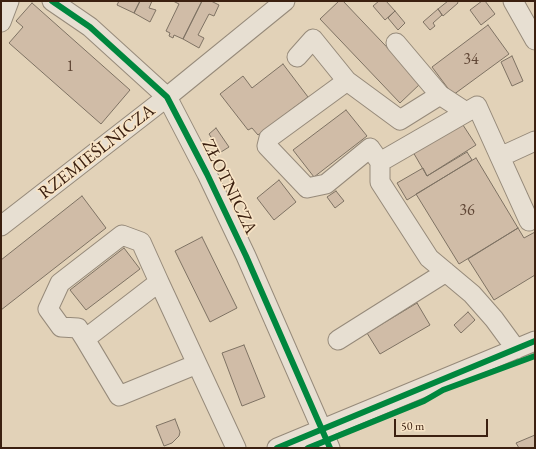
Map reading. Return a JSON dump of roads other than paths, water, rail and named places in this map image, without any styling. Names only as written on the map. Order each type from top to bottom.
[{"type":"street","points":[[1,22],[10,1]]},
{"type":"street","name":"ZŁOTNICZA","points":[[52,1],[90,27],[167,97],[207,174],[246,256],[330,448]]},
{"type":"street","name":"RZEMIEŚLNICZA","points":[[1,226],[167,97],[285,1]]},
{"type":"street","points":[[514,1],[535,40]]},
{"type":"street","points":[[297,57],[313,39],[347,81],[400,120],[440,95]]},
{"type":"street","points":[[396,43],[440,95],[466,112]]},
{"type":"street","points":[[347,81],[269,138],[267,146],[307,188],[326,184],[370,148],[380,162],[380,182],[429,258],[472,294],[494,319],[516,349]]},
{"type":"street","points":[[380,162],[477,106],[529,220]]},
{"type":"street","points":[[500,157],[535,141]]},
{"type":"street","points":[[197,364],[119,396],[78,328],[61,327],[48,309],[60,283],[122,235],[141,242],[236,448]]},
{"type":"street","points":[[338,340],[446,272]]},
{"type":"street","points":[[85,339],[159,282]]},
{"type":"street","points":[[277,448],[535,341]]}]
